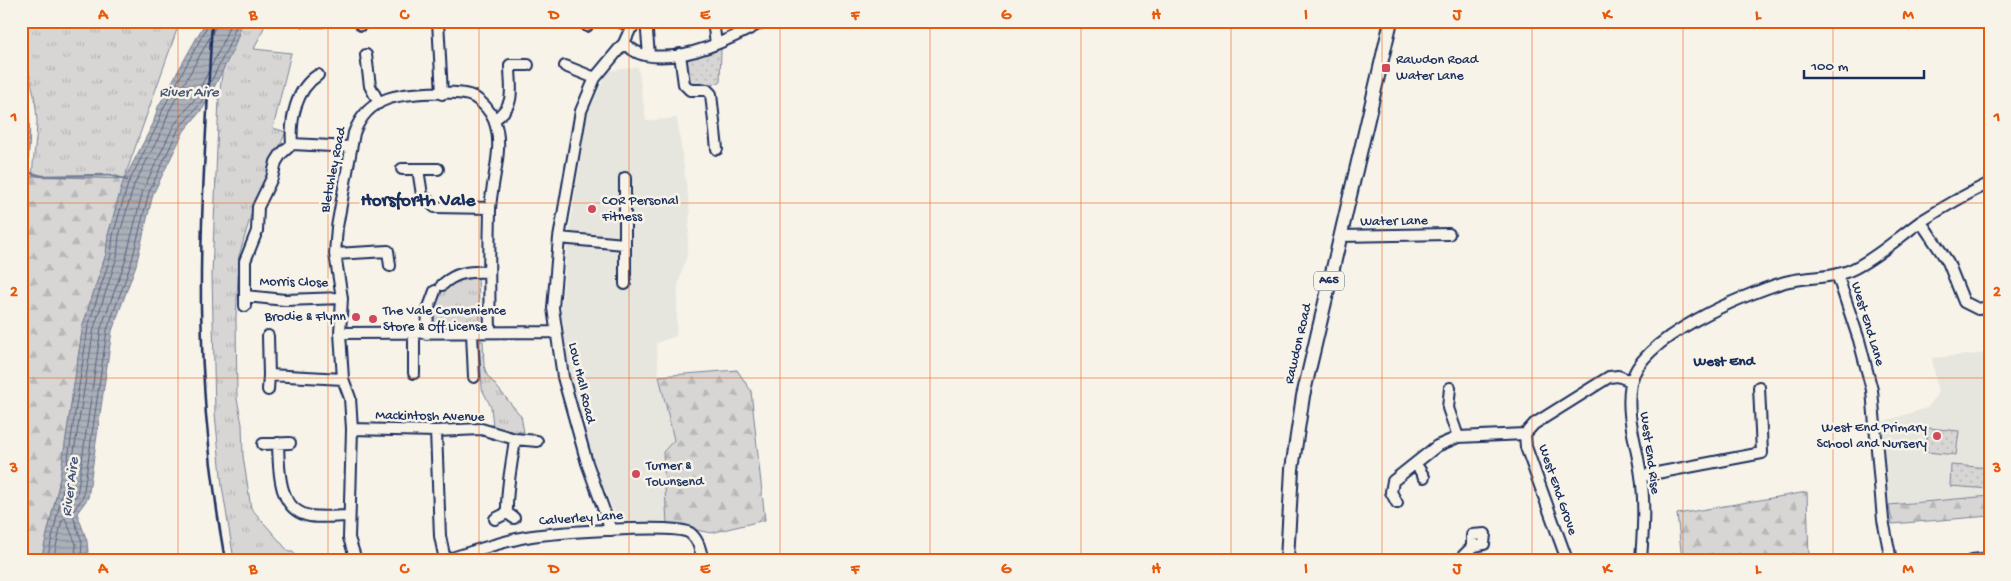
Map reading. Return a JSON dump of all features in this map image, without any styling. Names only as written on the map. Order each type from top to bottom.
[{"type":"main road","name":"Rawdon Road","points":[[1287,560],[1291,478],[1299,416],[1391,21]]},
{"type":"street","points":[[305,21],[322,21]]},
{"type":"street","points":[[438,21],[442,94]]},
{"type":"street","points":[[618,21],[634,24]]},
{"type":"street","points":[[646,21],[649,55]]},
{"type":"street","points":[[713,21],[716,44]]},
{"type":"street","points":[[624,44],[639,53],[649,55],[680,54],[716,44],[761,23]]},
{"type":"street","name":"Low Hall Road","points":[[611,530],[585,455],[563,377],[553,308],[559,238],[581,111],[595,78],[624,44],[634,24]]},
{"type":"street","points":[[680,54],[684,84],[690,90],[707,90],[711,94],[717,149]]},
{"type":"street","points":[[366,55],[370,86],[379,103]]},
{"type":"street","points":[[490,332],[490,208],[498,143],[494,120],[504,114],[510,105],[510,66],[528,65]]},
{"type":"street","points":[[565,66],[595,78]]},
{"type":"street","points":[[318,75],[310,80],[298,100],[292,127],[292,144],[351,147]]},
{"type":"street","name":"Bletchley Road","points":[[356,560],[349,538],[352,429],[350,398],[343,380],[340,333],[342,298],[335,254],[337,227],[351,147],[359,120],[388,98],[414,94],[442,94],[473,97],[487,108],[494,120]]},
{"type":"street","name":"Morris Close","points":[[292,144],[286,148],[276,162],[272,178],[258,206],[257,230],[245,261],[245,301],[342,298]]},
{"type":"street","points":[[402,169],[438,168]]},
{"type":"street","points":[[418,169],[422,195],[435,207],[490,208]]},
{"type":"street","points":[[625,178],[625,284]]},
{"type":"street","name":"West End Lane","points":[[1891,560],[1883,520],[1872,390],[1859,340],[1837,274],[1855,268],[1921,222],[1990,183]]},
{"type":"street","points":[[1921,222],[1948,262],[1964,302],[1978,309],[1990,307]]},
{"type":"street","name":"Water Lane","points":[[1340,236],[1449,234]]},
{"type":"street","points":[[559,238],[624,244]]},
{"type":"street","points":[[335,254],[388,251],[390,266]]},
{"type":"street","points":[[427,334],[428,310],[438,288],[453,277],[466,272],[489,272]]},
{"type":"street","name":"West End Rise","points":[[1641,560],[1644,526],[1641,476],[1631,429],[1629,406],[1631,381],[1644,359],[1660,344],[1701,317],[1745,296],[1786,282],[1837,274]]},
{"type":"street","points":[[340,333],[555,332]]},
{"type":"street","points":[[414,333],[414,373]]},
{"type":"street","points":[[472,333],[474,377]]},
{"type":"street","points":[[268,336],[268,390]]},
{"type":"street","points":[[269,375],[343,380]]},
{"type":"street","name":"West End Grove","points":[[1567,560],[1526,447],[1525,434],[1534,424],[1609,377],[1618,376],[1631,381]]},
{"type":"street","points":[[1641,476],[1762,453],[1759,387]]},
{"type":"street","points":[[1450,388],[1448,408],[1458,437]]},
{"type":"street","name":"Mackintosh Avenue","points":[[352,429],[436,431],[480,429],[515,439],[537,440]]},
{"type":"street","points":[[436,431],[440,536],[445,560]]},
{"type":"street","points":[[1397,503],[1391,492],[1391,484],[1437,446],[1458,437],[1525,434]]},
{"type":"street","points":[[494,519],[510,515],[506,487],[512,467],[515,439]]},
{"type":"street","points":[[263,444],[290,443]]},
{"type":"street","points":[[278,444],[280,483],[283,492],[296,509],[310,516],[349,516]]},
{"type":"street","points":[[1416,464],[1424,477]]},
{"type":"street","name":"Calverley Lane","points":[[445,560],[526,537],[611,530],[676,530],[688,532],[697,540],[703,560]]},
{"type":"street","points":[[1459,560],[1472,547]]},
{"type":"street","points":[[1972,560],[1990,558]]},
{"type":"shaded area","points":[[638,67],[646,121],[677,118],[690,212],[687,255],[678,285],[676,336],[656,343],[659,376],[674,440],[663,452],[667,524],[618,521],[595,467],[570,374],[561,313],[567,247],[588,111],[608,71]]},
{"type":"shaded area","name":"West End Primary School and Nursery","points":[[1990,353],[1990,500],[1890,515],[1882,422],[1927,408],[1938,394],[1932,358]]},
{"type":"green space","points":[[21,21],[180,21],[124,179],[32,176],[37,121],[34,96],[23,46]]},
{"type":"green space","points":[[243,21],[267,21],[254,49],[291,53],[273,128],[286,132],[255,201],[239,256],[236,318],[237,399],[242,424],[243,456],[251,508],[289,552],[294,552],[296,560],[234,560],[222,486],[215,413],[212,274],[219,98],[223,66],[233,50]]},
{"type":"green space","points":[[721,49],[720,83],[692,86],[687,83],[684,61]]},
{"type":"green space","points":[[32,176],[124,179],[108,235],[106,254],[83,325],[59,484],[41,560],[21,560],[21,223]]},
{"type":"green space","points":[[478,277],[480,328],[430,330],[433,310],[443,289],[448,284],[461,278]]},
{"type":"green space","points":[[479,341],[483,341],[484,366],[487,375],[521,416],[524,432],[511,432],[493,426],[491,407],[482,389]]},
{"type":"green space","points":[[737,370],[751,391],[765,520],[711,533],[667,524],[663,452],[674,440],[659,376]]},
{"type":"green space","points":[[1928,428],[1959,431],[1956,455],[1926,452]]},
{"type":"green space","points":[[1951,465],[1990,468],[1990,489],[1950,486]]},
{"type":"green space","points":[[1807,492],[1809,560],[1682,560],[1677,514]]},
{"type":"green space","points":[[1990,496],[1990,516],[1892,524],[1889,505]]},
{"type":"water","name":"River Aire","points":[[206,21],[243,21],[233,50],[204,107],[184,131],[153,194],[136,265],[112,331],[88,498],[77,513],[87,541],[88,552],[86,560],[41,560],[59,484],[83,325],[106,254],[108,235],[123,182],[153,124],[158,107]]},
{"type":"water","points":[[21,61],[25,78],[30,130],[28,165],[21,200]]},
{"type":"waterway","points":[[31,173],[42,176],[110,175],[127,180]]},
{"type":"railway","points":[[212,21],[203,201],[202,340],[211,466],[225,560]]},
{"type":"place","name":"Rawdon Road Water Lane","points":[[1386,68]]},
{"type":"place","name":"COR Personal Fitness","points":[[592,209]]},
{"type":"place","name":"Brodie & Flynn","points":[[356,317]]},
{"type":"place","name":"The Vale Convenience Store & Off License","points":[[373,319]]},
{"type":"place","name":"West End Primary School and Nursery","points":[[1937,436]]},
{"type":"place","name":"Turner & Townsend","points":[[636,474]]},
{"type":"district","name":"Horsforth Vale","points":[[418,201]]},
{"type":"district","name":"West End","points":[[1724,362]]}]
